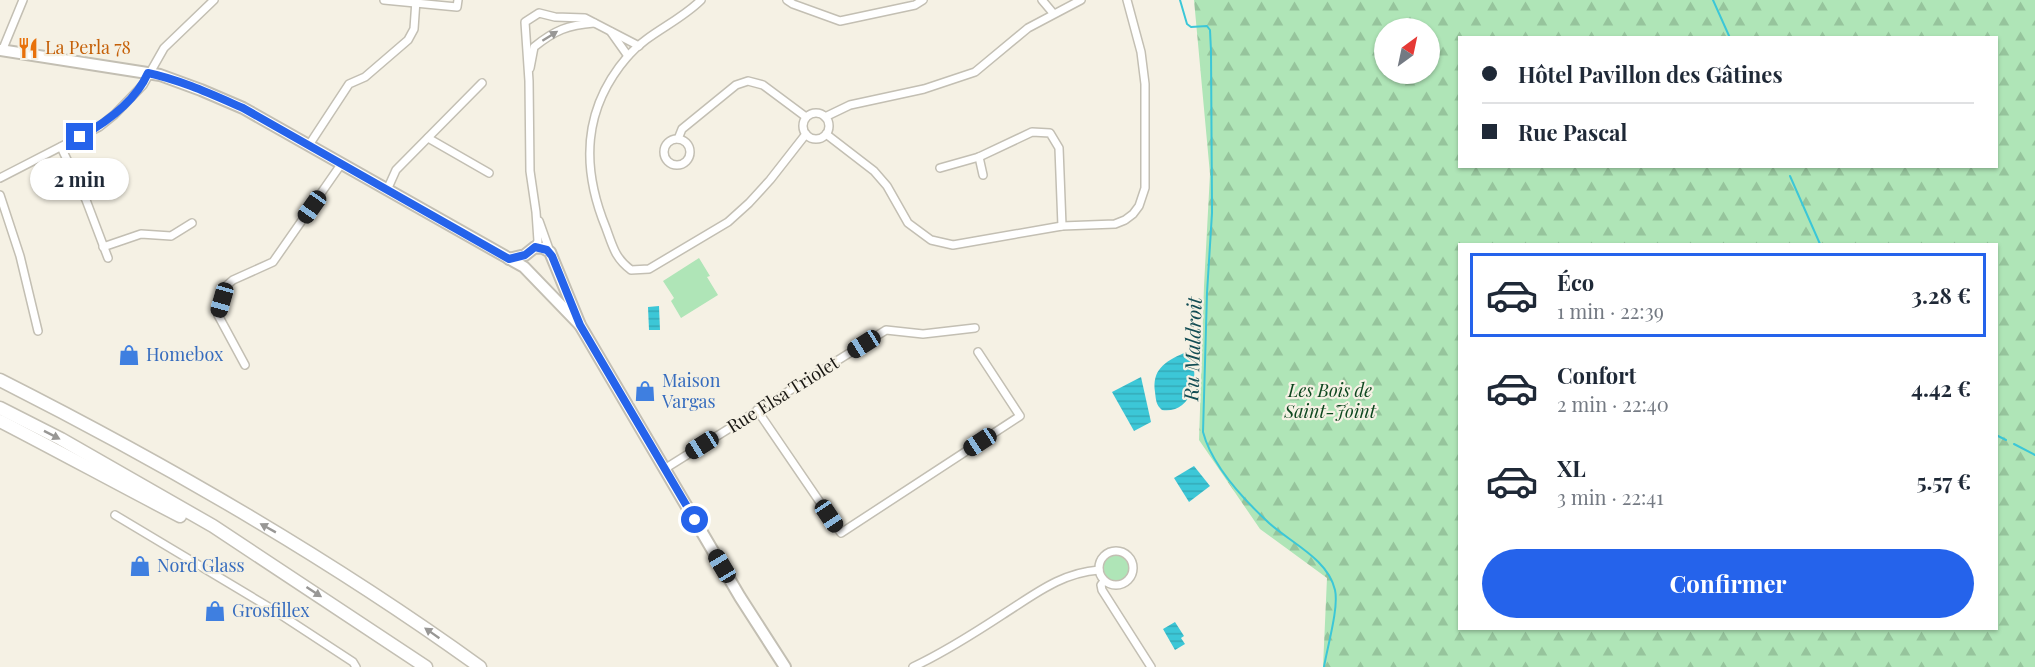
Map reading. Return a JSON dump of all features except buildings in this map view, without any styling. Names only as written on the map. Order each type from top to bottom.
[{"type":"highway","points":[[0,371],[75,410],[88,425]]},
{"type":"highway","points":[[0,380],[88,425],[300,546],[480,667]]},
{"type":"highway","points":[[0,408],[61,439],[213,526],[426,667]]},
{"type":"highway","points":[[0,421],[187,519],[213,526]]},
{"type":"street","points":[[22,0],[1,50],[148,73],[201,90],[243,108],[509,259],[549,276],[555,266]]},
{"type":"street","points":[[0,178],[99,127],[114,115],[143,85],[164,48],[214,0]]},
{"type":"street","points":[[384,0],[457,7],[458,0]]},
{"type":"street","points":[[700,0],[627,56],[602,96],[591,127],[588,154],[590,179],[595,202],[618,260],[631,270],[649,269],[728,222],[750,203],[806,134]]},
{"type":"street","points":[[787,0],[840,21],[915,5],[923,0]]},
{"type":"street","points":[[1042,0],[1053,14]]},
{"type":"street","points":[[825,117],[850,105],[924,89],[975,72],[1028,28],[1081,0]]},
{"type":"street","points":[[826,134],[873,171],[887,186],[908,224],[931,240],[953,244],[1062,226],[1115,224],[1133,214],[1143,197],[1145,188],[1144,84],[1141,52],[1127,0]]},
{"type":"street","points":[[309,145],[349,84],[365,77],[408,40],[414,29],[416,2]]},
{"type":"street","points":[[527,266],[538,241],[528,142],[529,76],[525,22],[539,13],[555,17],[585,18],[639,46]]},
{"type":"street","points":[[529,76],[534,47],[551,33],[573,25],[596,23]]},
{"type":"street","points":[[611,32],[627,56]]},
{"type":"street","points":[[678,138],[682,129],[735,85],[748,81],[763,85],[806,117]]},
{"type":"street","points":[[387,190],[396,170],[482,83]]},
{"type":"street","points":[[816,113],[825,117],[829,127],[826,134],[818,138],[806,134],[803,128],[806,117],[816,113]]},
{"type":"street","points":[[940,168],[979,157],[1032,132],[1050,134],[1059,147],[1062,226]]},
{"type":"street","points":[[428,138],[489,173]]},
{"type":"street","points":[[61,147],[86,200],[108,258]]},
{"type":"street","points":[[979,157],[983,175]]},
{"type":"street","points":[[245,365],[218,315],[226,286],[233,280],[273,262],[342,164]]},
{"type":"street","points":[[0,195],[20,256],[38,331]]},
{"type":"street","points":[[536,212],[555,266],[580,325],[766,639],[785,667]]},
{"type":"street","points":[[103,247],[141,234],[171,236],[192,223]]},
{"type":"street","points":[[535,247],[550,252]]},
{"type":"street","points":[[527,266],[580,325]]},
{"type":"street","name":"Rue Elsa Triolet","points":[[666,468],[886,330],[924,334],[975,328]]},
{"type":"street","points":[[758,410],[841,533],[1020,416],[978,352]]},
{"type":"street","points":[[115,514],[272,609],[353,662],[356,667]]},
{"type":"street","points":[[1119,550],[1126,553],[1131,558],[1133,571],[1127,582],[1114,585],[1104,581],[1099,570],[1101,560],[1109,552],[1119,550]]},
{"type":"street","points":[[913,667],[943,653],[1062,578],[1085,571],[1099,570]]},
{"type":"street","points":[[1104,581],[1101,585],[1102,590],[1151,667]]},
{"type":"street","points":[[766,639],[779,667]]},
{"type":"green space","name":"Les Bois de Saint-Joint","points":[[1194,0],[2035,0],[2035,667],[1323,667],[1327,578],[1260,529],[1199,440],[1210,174]]},
{"type":"green space","points":[[699,258],[718,295],[681,318],[671,301],[674,298],[663,281]]},
{"type":"green space","points":[[1117,554],[1127,558],[1131,568],[1127,578],[1117,582],[1107,578],[1103,568],[1107,558]]},
{"type":"water","points":[[659,306],[660,330],[649,330],[648,307]]},
{"type":"water","points":[[1184,353],[1191,357],[1194,366],[1191,393],[1180,406],[1172,410],[1162,410],[1156,400],[1155,378],[1165,363]]},
{"type":"water","points":[[1141,377],[1151,422],[1134,431],[1112,392]]},
{"type":"water","points":[[1194,466],[1210,486],[1189,502],[1174,478]]},
{"type":"water","points":[[1175,622],[1184,636],[1181,638],[1185,644],[1175,650],[1163,629]]},
{"type":"waterway","name":"Ru Maldroit","points":[[1180,0],[1187,24],[1191,27],[1207,26],[1210,30],[1212,213],[1203,432],[1213,457],[1239,493],[1269,523],[1317,560],[1331,579],[1336,598],[1324,667]]},
{"type":"waterway","points":[[1713,0],[1729,36]]},
{"type":"waterway","points":[[1790,176],[1820,243]]},
{"type":"waterway","points":[[1998,436],[2006,440]]},
{"type":"waterway","points":[[2014,444],[2035,455]]},
{"type":"place","name":"La Perla 78","points":[[28,48]]},
{"type":"place","name":"Homebox","points":[[129,355]]},
{"type":"place","name":"Maison Vargas","points":[[645,391]]},
{"type":"place","name":"Nord Glass","points":[[140,566]]},
{"type":"place","name":"Grosfillex","points":[[215,611]]},
{"type":"route","points":[[80,137],[99,127],[128,102],[143,85],[148,73],[160,75],[243,108],[509,259],[525,255],[535,247],[547,250],[552,256],[580,325],[695,520]]}]
